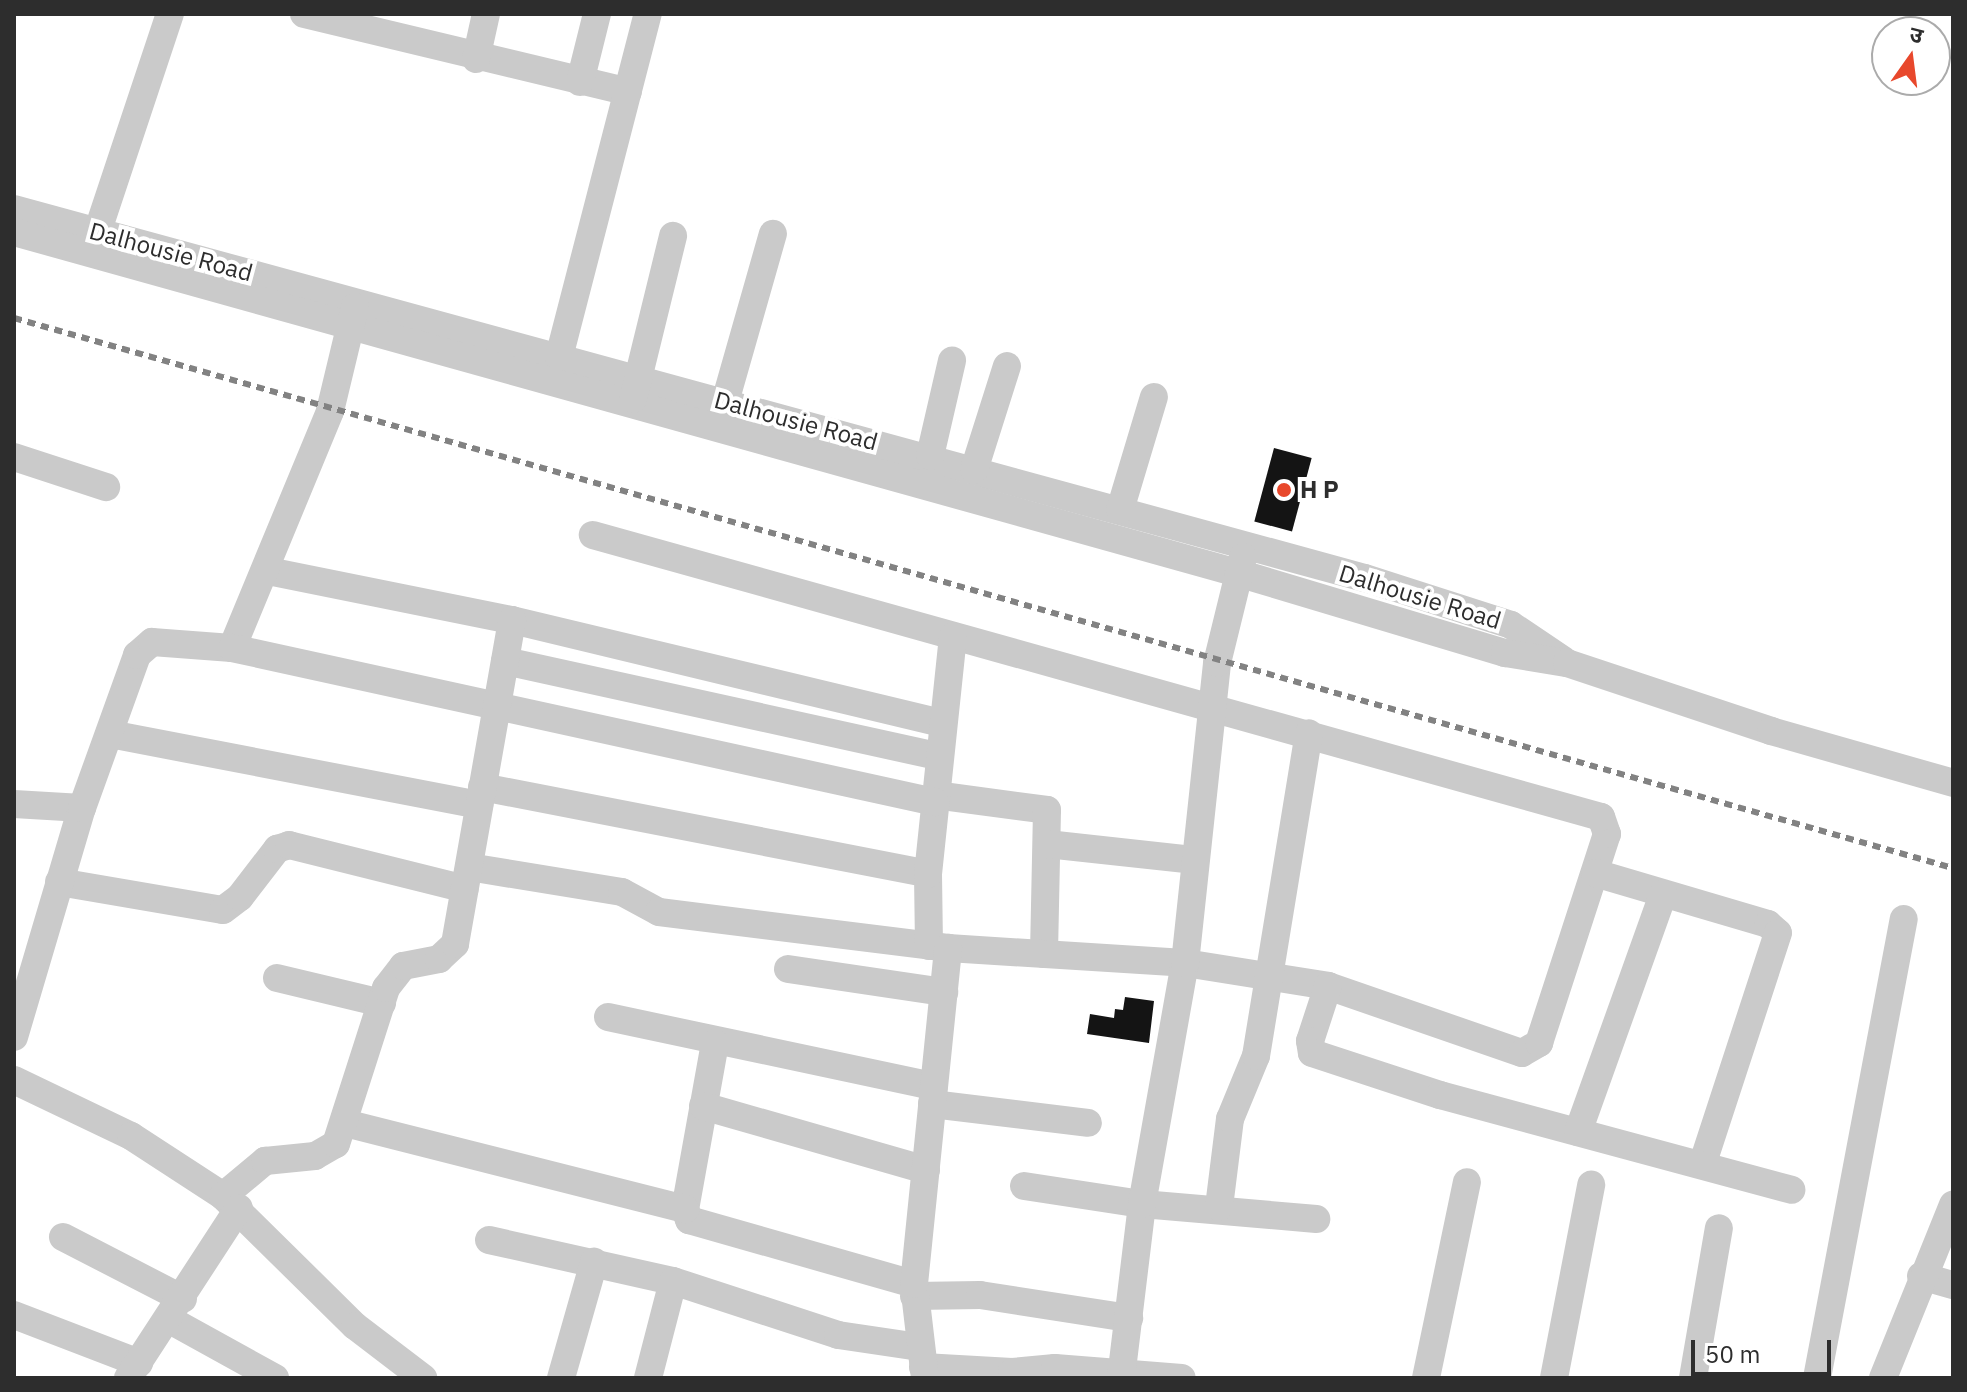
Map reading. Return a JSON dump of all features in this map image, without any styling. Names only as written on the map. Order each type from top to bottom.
[{"type":"street","points":[[97,233],[170,14]]},
{"type":"street","points":[[304,14],[476,59],[628,92]]},
{"type":"street","points":[[476,59],[486,14]]},
{"type":"street","points":[[580,82],[597,14]]},
{"type":"street","points":[[559,357],[648,14]]},
{"type":"street","name":"Dalhousie Road","points":[[14,209],[354,313],[634,392],[1505,653],[1567,663],[1771,731],[1953,783]]},
{"type":"street","name":"Dalhousie Road","points":[[14,232],[354,313],[559,357],[634,392],[725,402],[930,456],[1496,620],[1567,663]]},
{"type":"street","points":[[725,402],[773,234]]},
{"type":"street","points":[[634,392],[673,236]]},
{"type":"street","points":[[232,648],[268,571],[330,411],[354,313]]},
{"type":"street","points":[[930,456],[952,361]]},
{"type":"street","points":[[974,470],[1007,366]]},
{"type":"street","points":[[1120,510],[1154,397]]},
{"type":"street","points":[[14,457],[106,487]]},
{"type":"street","points":[[59,882],[223,910],[240,897],[277,849],[289,845],[467,878],[622,892],[659,912],[939,947],[1185,963],[1328,986],[1532,1052],[1539,1043],[1608,828],[1601,817],[1211,705],[593,535]]},
{"type":"street","points":[[1121,1375],[1142,1204],[1185,963],[1211,705],[1245,546]]},
{"type":"street","points":[[268,571],[512,620],[942,723]]},
{"type":"street","points":[[14,1315],[133,1370],[176,1310],[231,1202],[265,1161],[326,1153],[345,1123],[382,1003],[403,966],[450,953],[467,878],[512,620]]},
{"type":"street","points":[[922,1364],[914,1290],[944,992],[928,874],[953,636]]},
{"type":"street","points":[[14,1037],[82,808],[144,645],[162,641],[232,648],[935,799],[1043,808],[1050,818],[1044,954]]},
{"type":"street","points":[[505,661],[938,756]]},
{"type":"street","points":[[1219,1207],[1230,1119],[1256,1056],[1309,733]]},
{"type":"street","points":[[110,734],[928,874]]},
{"type":"street","points":[[14,804],[82,808]]},
{"type":"street","points":[[1047,844],[1195,860]]},
{"type":"street","points":[[1595,873],[1768,924],[1778,933],[1703,1163]]},
{"type":"street","points":[[1578,1132],[1663,894]]},
{"type":"street","points":[[1817,1378],[1904,919]]},
{"type":"street","points":[[788,969],[944,992]]},
{"type":"street","points":[[277,978],[382,1003]]},
{"type":"street","points":[[1328,986],[1310,1041],[1312,1053],[1440,1095],[1703,1163],[1791,1190]]},
{"type":"street","points":[[608,1017],[933,1095],[1088,1123]]},
{"type":"street","points":[[715,1043],[685,1209],[693,1224],[914,1290],[980,1295],[1129,1318]]},
{"type":"street","points":[[14,1080],[131,1136],[231,1202],[355,1326],[423,1378]]},
{"type":"street","points":[[703,1106],[926,1170]]},
{"type":"street","points":[[345,1123],[685,1209]]},
{"type":"street","points":[[1426,1378],[1467,1182]]},
{"type":"street","points":[[1554,1378],[1591,1185]]},
{"type":"street","points":[[1024,1186],[1142,1204],[1219,1207],[1316,1219]]},
{"type":"street","points":[[1883,1378],[1921,1276],[1953,1205]]},
{"type":"street","points":[[1693,1378],[1719,1228]]},
{"type":"street","points":[[63,1237],[275,1378]]},
{"type":"street","points":[[489,1240],[673,1281],[922,1364],[1182,1378]]},
{"type":"street","points":[[561,1378],[594,1262]]},
{"type":"street","points":[[1921,1276],[1953,1285]]},
{"type":"street","points":[[648,1378],[673,1281]]},
{"type":"building","name":"H P","points":[[1274,448],[1312,458],[1292,532],[1254,521]]},
{"type":"building","points":[[1125,997],[1154,1001],[1149,1043],[1087,1034],[1090,1014],[1114,1018],[1115,1009],[1123,1010]]},
{"type":"railway","points":[[14,318],[1953,868]]},
{"type":"place","name":"H P","points":[[1284,490]]}]
